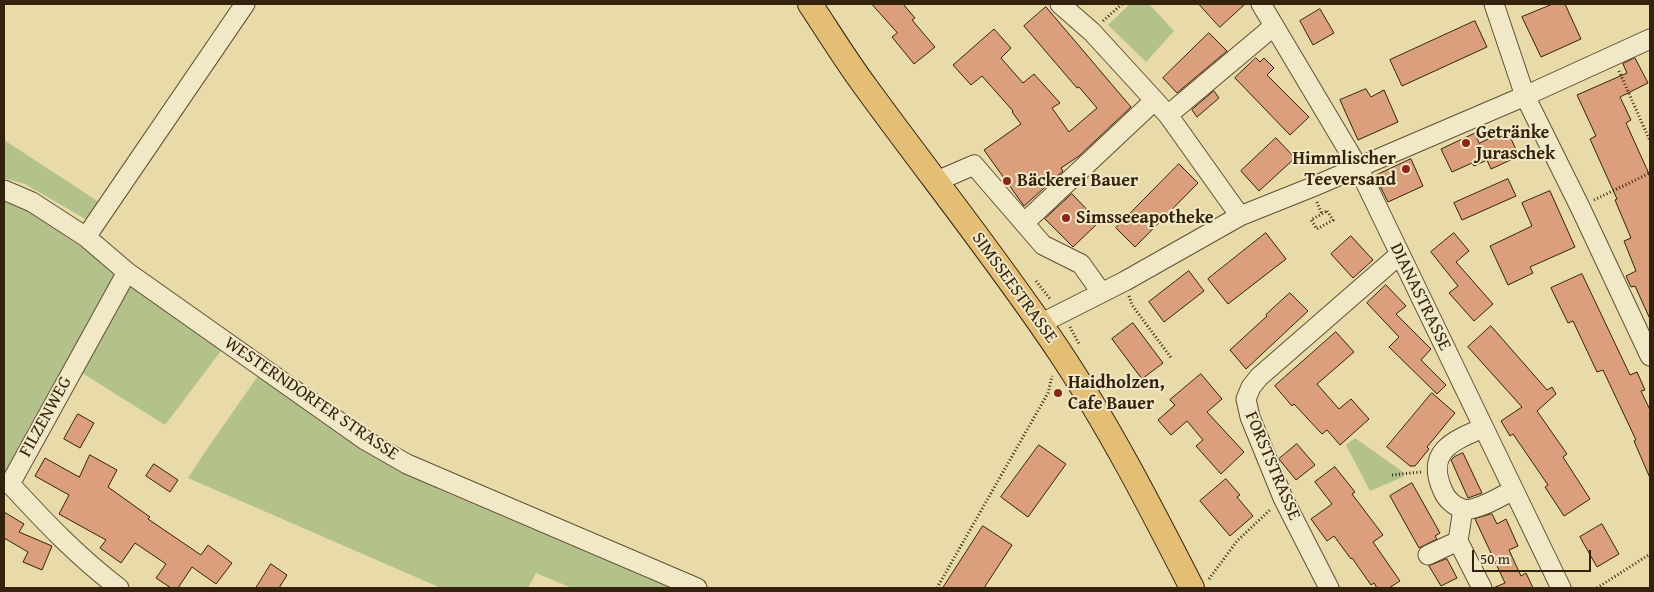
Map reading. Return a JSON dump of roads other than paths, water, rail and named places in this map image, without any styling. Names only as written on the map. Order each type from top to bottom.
[{"type":"main road","name":"SIMSSEESTRASSE","points":[[810,4],[864,84],[937,181],[1059,351],[1162,530],[1198,586]]},
{"type":"street","points":[[86,237],[245,4]]},
{"type":"street","points":[[1060,4],[1092,32],[1168,115],[1240,216]]},
{"type":"street","points":[[1494,4],[1525,96],[1650,356]]},
{"type":"street","points":[[1168,115],[1270,11]]},
{"type":"street","name":"DIANASTRASSE","points":[[1270,11],[1358,166],[1560,588]]},
{"type":"street","points":[[1040,324],[1125,281],[1240,216],[1525,96],[1650,39]]},
{"type":"street","points":[[1024,223],[1154,101]]},
{"type":"street","points":[[937,181],[974,165],[1043,245],[1081,264],[1101,292]]},
{"type":"street","name":"WESTERNDORFER STRASSE","points":[[4,190],[32,202],[86,237],[127,272],[365,440],[407,464],[697,588]]},
{"type":"street","name":"FORSTSTRASSE","points":[[1329,588],[1283,498],[1250,417],[1246,399],[1258,376],[1399,255]]},
{"type":"street","name":"FILZENWEG","points":[[118,588],[89,565],[59,537],[7,482],[127,272]]},
{"type":"street","points":[[1483,428],[1456,439],[1444,450],[1437,463],[1436,474],[1444,495],[1452,504],[1463,509],[1473,508],[1513,490]]},
{"type":"street","points":[[1463,509],[1458,540],[1482,588]]},
{"type":"street","points":[[1428,555],[1458,540]]},
{"type":"place","name":"Getränke Juraschek","points":[[1466,143]]},
{"type":"place","name":"Himmlischer Teeversand","points":[[1406,169]]},
{"type":"place","name":"Bäckerei Bauer","points":[[1007,181]]},
{"type":"place","name":"Simsseeapotheke","points":[[1066,218]]},
{"type":"place","name":"Haidholzen, Cafe Bauer","points":[[1058,393]]}]
